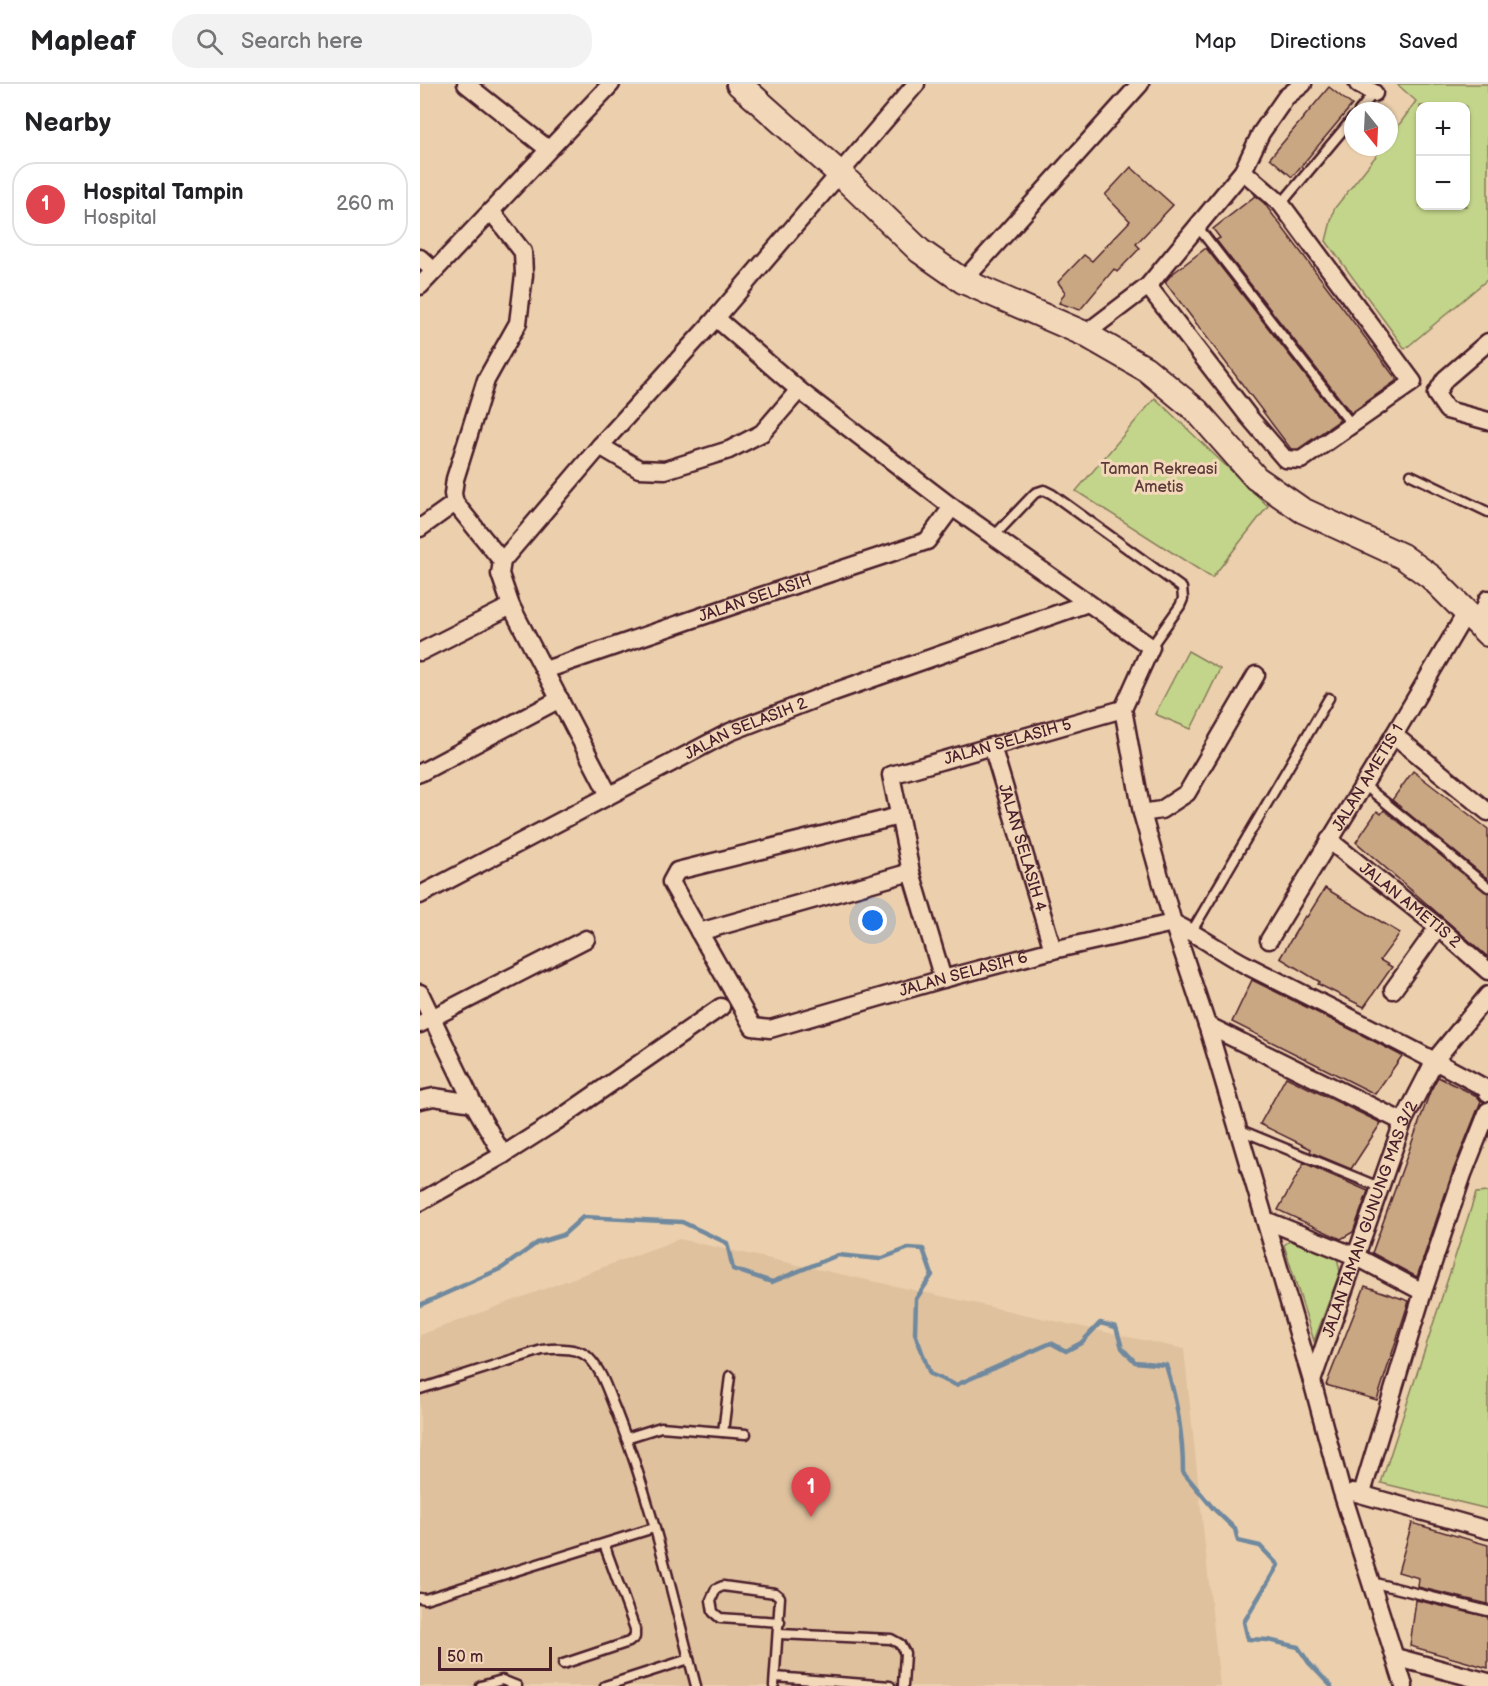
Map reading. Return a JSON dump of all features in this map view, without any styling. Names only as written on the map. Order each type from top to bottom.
[{"type":"street","points":[[466,84],[548,150]]},
{"type":"street","points":[[420,286],[611,84]]},
{"type":"street","points":[[739,84],[920,251],[963,281],[1085,334],[1146,369],[1197,411],[1256,478],[1302,510],[1402,556],[1431,578],[1478,624]]},
{"type":"street","points":[[609,795],[511,606],[500,574],[502,561],[600,446],[716,318],[916,84]]},
{"type":"street","points":[[963,281],[1140,84]]},
{"type":"street","points":[[1085,334],[1148,286],[1243,171],[1261,133],[1286,97],[1303,84]]},
{"type":"street","points":[[1358,84],[1374,93]]},
{"type":"street","points":[[1148,286],[1249,417],[1285,459],[1301,460],[1413,382],[1281,204],[1243,171]]},
{"type":"street","points":[[491,211],[523,252],[524,275],[518,323],[486,380],[453,494],[455,503],[502,561]]},
{"type":"street","points":[[420,258],[434,271]]},
{"type":"street","points":[[716,318],[799,390],[952,507],[1151,647],[1123,709],[1142,813],[1173,922],[1208,1025],[1312,1381],[1341,1489],[1404,1686]]},
{"type":"street","points":[[1488,342],[1445,379],[1436,394],[1448,410],[1488,421]]},
{"type":"street","points":[[600,446],[639,469],[665,470],[729,450],[762,433],[799,390]]},
{"type":"street","points":[[420,528],[455,503]]},
{"type":"street","name":"JALAN SELASIH","points":[[545,670],[927,541],[952,507]]},
{"type":"street","name":"JALAN AMETIS 1","points":[[1269,940],[1394,735],[1478,624],[1488,599]]},
{"type":"street","name":"JALAN SELASIH 2","points":[[420,895],[730,732],[851,686],[1088,603]]},
{"type":"street","points":[[420,652],[511,606]]},
{"type":"street","points":[[1142,813],[1161,810],[1187,793],[1256,675]]},
{"type":"street","points":[[420,773],[560,699]]},
{"type":"street","name":"JALAN SELASIH 5","points":[[899,816],[891,775],[1123,709]]},
{"type":"street","points":[[1394,735],[1488,812]]},
{"type":"street","name":"JALAN SELASIH 4","points":[[992,746],[1053,950]]},
{"type":"street","points":[[911,872],[699,932],[672,882],[677,871],[899,816],[911,872],[943,979]]},
{"type":"street","name":"JALAN AMETIS 2","points":[[1329,840],[1438,927],[1488,971]]},
{"type":"street","points":[[1173,922],[1245,964],[1435,1060],[1485,1088],[1488,1093]]},
{"type":"street","name":"JALAN SELASIH 6","points":[[699,932],[753,1027],[770,1029],[943,979],[1173,922]]},
{"type":"street","points":[[1393,990],[1438,927]]},
{"type":"street","points":[[426,1021],[586,939]]},
{"type":"street","points":[[420,993],[426,1021],[503,1155]]},
{"type":"street","name":"JALAN TAMAN GUNUNG MAS 3/2","points":[[1312,1381],[1403,1122],[1435,1060],[1488,995]]},
{"type":"street","points":[[420,1202],[503,1155],[555,1122],[721,1007]]},
{"type":"street","points":[[1208,1025],[1403,1122]]},
{"type":"street","points":[[420,1100],[434,1097],[473,1104]]},
{"type":"street","points":[[1362,1493],[1423,1293],[1463,1174],[1487,1117]]},
{"type":"street","points":[[1265,1220],[1355,1257],[1423,1293]]},
{"type":"street","points":[[1341,1489],[1488,1530]]},
{"type":"street","points":[[1395,1657],[1488,1682]]},
{"type":"lane","points":[[1366,102],[1374,93]]},
{"type":"lane","points":[[1281,204],[1344,129]]},
{"type":"lane","points":[[1197,226],[1352,425]]},
{"type":"lane","points":[[1411,475],[1488,512]]},
{"type":"lane","points":[[994,536],[1035,493],[1044,490],[1052,494],[1182,588],[1183,598],[1180,606],[1151,647]]},
{"type":"lane","points":[[1191,931],[1329,698]]},
{"type":"lane","points":[[1363,784],[1488,887]]},
{"type":"lane","points":[[1238,1129],[1379,1187]]},
{"type":"lane","points":[[420,1389],[542,1350],[563,1347],[588,1356],[600,1372],[626,1438],[654,1528],[696,1686]]},
{"type":"lane","points":[[723,1432],[730,1376]]},
{"type":"lane","points":[[626,1438],[661,1427],[746,1434]]},
{"type":"lane","points":[[420,1598],[425,1599],[654,1528]]},
{"type":"lane","points":[[562,1664],[629,1642],[635,1637],[604,1544]]},
{"type":"lane","points":[[1371,1582],[1488,1611]]},
{"type":"lane","points":[[780,1623],[720,1618],[713,1612],[711,1600],[716,1589],[723,1586],[775,1593],[780,1597],[780,1623],[774,1681],[891,1686]]},
{"type":"lane","points":[[778,1634],[891,1639],[900,1644],[905,1653],[903,1686]]},
{"type":"lane","points":[[605,1686],[689,1659]]},
{"type":"lane","points":[[481,1686],[501,1680],[517,1686]]},
{"type":"shaded area","points":[[679,1239],[1184,1349],[1220,1686],[420,1686],[420,1335]]},
{"type":"green space","points":[[1397,84],[1488,84],[1488,279],[1405,349],[1326,241],[1334,209],[1376,156],[1398,156],[1398,126],[1416,101]]},
{"type":"green space","name":"Taman Rekreasi Ametis","points":[[1155,398],[1268,506],[1212,578],[1076,491]]},
{"type":"green space","points":[[1188,651],[1220,669],[1191,729],[1155,714]]},
{"type":"green space","points":[[1488,1192],[1488,1509],[1381,1483],[1476,1193]]},
{"type":"green space","points":[[1294,1238],[1337,1257],[1340,1272],[1314,1341],[1284,1245]]},
{"type":"building","points":[[1329,87],[1348,102],[1344,102],[1344,115],[1292,177],[1270,158]]},
{"type":"building","points":[[1131,167],[1173,205],[1136,244],[1140,248],[1117,272],[1114,269],[1080,310],[1059,303],[1065,292],[1058,282],[1084,255],[1092,261],[1130,221],[1105,195]]},
{"type":"building","points":[[1255,196],[1264,203],[1397,380],[1351,413],[1216,240],[1220,238],[1213,229]]},
{"type":"building","points":[[1206,248],[1340,420],[1298,449],[1291,449],[1165,282]]},
{"type":"building","points":[[1413,771],[1488,829],[1488,879],[1392,800]]},
{"type":"building","points":[[1384,810],[1488,893],[1488,957],[1356,842],[1377,811],[1381,814]]},
{"type":"building","points":[[1325,888],[1400,933],[1380,960],[1392,967],[1364,1007],[1318,984],[1320,982],[1280,958]]},
{"type":"building","points":[[1252,980],[1402,1056],[1375,1094],[1232,1022]]},
{"type":"building","points":[[1286,1077],[1381,1123],[1351,1169],[1310,1152],[1311,1149],[1260,1124]]},
{"type":"building","points":[[1438,1077],[1477,1096],[1481,1101],[1453,1171],[1417,1277],[1372,1253],[1430,1092]]},
{"type":"building","points":[[1304,1163],[1368,1191],[1353,1232],[1341,1239],[1278,1210]]},
{"type":"building","points":[[1365,1286],[1409,1301],[1377,1400],[1326,1385]]},
{"type":"building","points":[[1412,1523],[1488,1545],[1488,1604],[1418,1587],[1419,1578],[1398,1572]]},
{"type":"building","points":[[1416,1600],[1488,1617],[1488,1668],[1410,1646]]},
{"type":"waterway","points":[[420,1305],[502,1268],[537,1243],[563,1235],[583,1217],[682,1222],[727,1243],[733,1269],[772,1282],[838,1255],[880,1259],[909,1248],[923,1249],[932,1275],[916,1299],[915,1333],[930,1374],[956,1385],[1051,1343],[1066,1351],[1081,1343],[1100,1323],[1116,1327],[1122,1348],[1135,1362],[1166,1365],[1179,1418],[1183,1472],[1212,1507],[1235,1529],[1238,1541],[1260,1546],[1278,1565],[1244,1622],[1248,1639],[1268,1640],[1298,1647],[1309,1663],[1331,1686]]},
{"type":"place","name":"Hospital Tampin","points":[[811,1517]]}]
